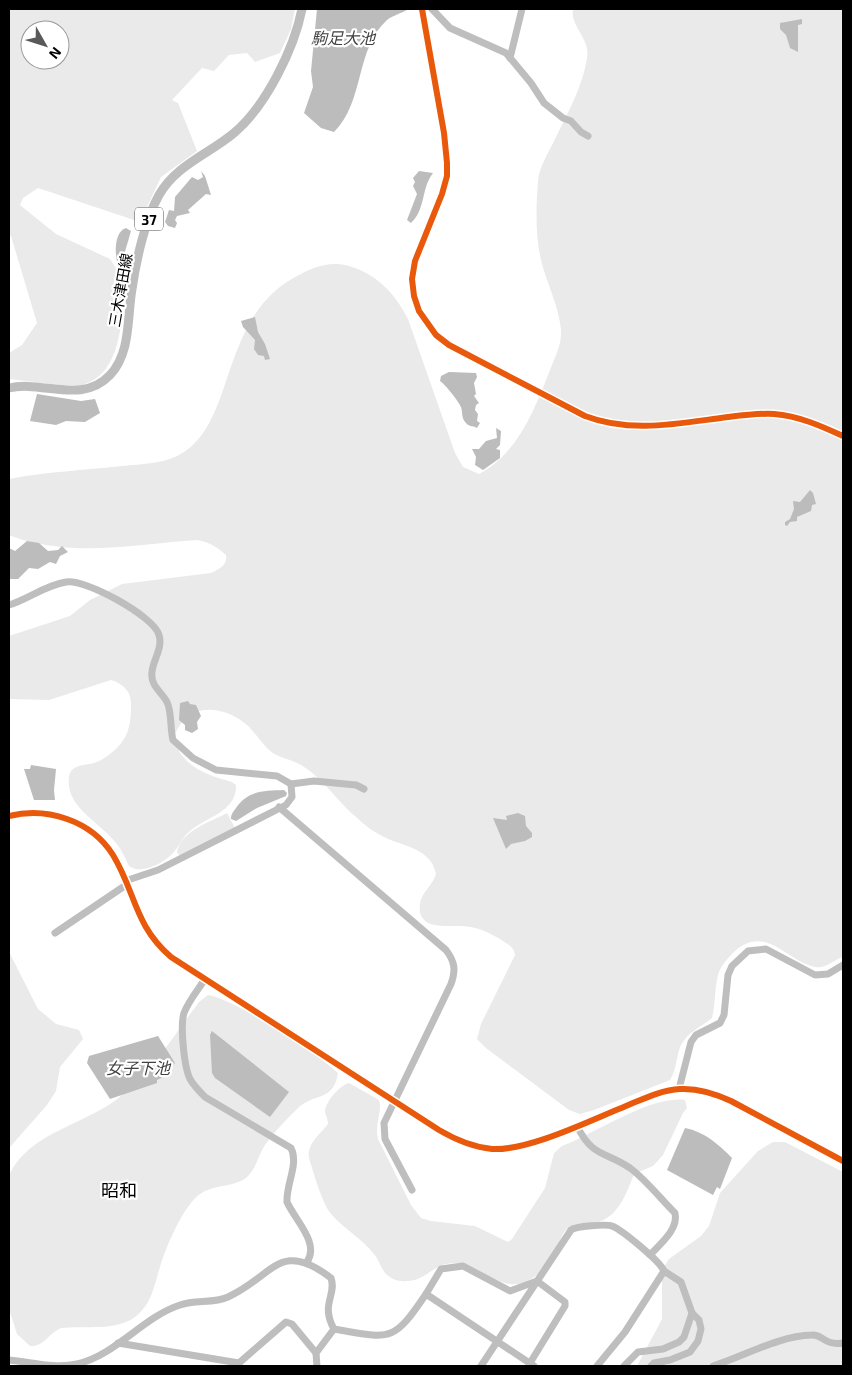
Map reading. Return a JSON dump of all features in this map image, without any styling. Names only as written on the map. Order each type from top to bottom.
[{"type":"main road","name":"三木津田線","points":[[9,388],[33,386],[63,391],[78,390],[102,382],[120,363],[125,345],[134,278],[146,226],[159,195],[176,175],[234,134],[246,122],[292,45],[302,9]]},
{"type":"street","points":[[422,9],[444,133],[447,176],[442,194],[419,248],[412,279],[414,296],[420,311],[436,336],[462,353],[584,416],[604,424],[630,427],[658,426],[774,414],[798,418],[843,436]]},
{"type":"street","points":[[432,9],[450,28],[506,53],[531,82],[544,103],[559,116],[571,121],[581,132],[588,136]]},
{"type":"street","points":[[510,58],[522,9]]},
{"type":"street","points":[[9,605],[64,582],[74,581],[83,583],[137,613],[154,626],[159,634],[158,651],[152,672],[153,682],[168,703],[171,732],[176,744],[193,758],[216,770],[277,776],[291,784],[314,781],[356,785],[364,789]]},
{"type":"street","points":[[55,933],[126,883],[158,870],[286,805],[292,796],[291,784]]},
{"type":"street","points":[[279,808],[446,950],[454,965],[455,973],[451,984],[384,1122],[383,1131],[385,1139],[412,1190]]},
{"type":"street","points":[[9,816],[22,813],[45,813],[65,817],[81,825],[96,836],[112,853],[142,922],[157,945],[171,957],[451,1137],[479,1147],[507,1148],[521,1146],[662,1092],[679,1089],[713,1093],[842,1157]]},
{"type":"street","points":[[679,1089],[691,1042],[696,1035],[720,1023],[724,1015],[728,975],[732,966],[748,951],[766,949],[815,974],[828,974],[843,965]]},
{"type":"street","points":[[205,979],[183,1015],[182,1028],[189,1077],[195,1088],[205,1097],[291,1148],[294,1161],[286,1194],[287,1202],[310,1245],[311,1257],[307,1262]]},
{"type":"street","points":[[577,1126],[584,1140],[593,1150],[630,1168],[675,1213],[677,1219],[674,1227],[650,1256]]},
{"type":"street","points":[[481,1366],[571,1230],[576,1226],[598,1227],[607,1224],[614,1227],[650,1256],[664,1271],[681,1282],[692,1313],[699,1320],[701,1329],[698,1341],[690,1352],[670,1360],[654,1363],[651,1366]]},
{"type":"street","points":[[9,1360],[45,1366],[71,1364],[92,1359],[180,1304],[227,1298],[288,1260],[307,1262],[331,1278],[333,1283],[327,1310],[334,1329]]},
{"type":"street","points":[[334,1329],[378,1336],[391,1334],[406,1323],[441,1268],[463,1266],[510,1291],[537,1282]]},
{"type":"street","points":[[597,1366],[625,1332],[664,1271]]},
{"type":"street","points":[[426,1294],[532,1365],[565,1306],[565,1302],[537,1282]]},
{"type":"street","points":[[624,1366],[638,1352],[663,1349],[679,1342],[684,1337],[692,1313]]},
{"type":"street","points":[[118,1343],[239,1365],[286,1322],[292,1324],[316,1353],[317,1366]]},
{"type":"street","points":[[316,1353],[334,1329]]},
{"type":"street","points":[[713,1366],[794,1337],[814,1334],[829,1344],[843,1343]]},
{"type":"shaded area","points":[[9,9],[295,9],[291,29],[280,53],[255,62],[247,53],[229,55],[214,71],[202,68],[172,100],[178,103],[197,151],[161,177],[140,222],[38,188],[23,198],[20,205],[56,234],[110,259],[117,270],[126,277],[121,324],[114,355],[106,368],[96,378],[77,386],[9,379],[9,353],[22,345],[37,323],[11,236],[9,235]]},
{"type":"shaded area","points":[[573,9],[843,9],[843,957],[826,966],[815,967],[766,943],[756,941],[746,944],[735,951],[720,969],[716,983],[712,1018],[684,1040],[679,1049],[670,1080],[580,1114],[569,1110],[486,1048],[477,1039],[481,1024],[515,955],[512,948],[480,929],[438,925],[424,920],[420,913],[421,900],[436,874],[429,859],[416,850],[384,837],[362,823],[309,770],[273,753],[241,720],[225,712],[208,710],[192,714],[180,725],[173,738],[182,756],[196,768],[212,776],[232,782],[236,785],[235,794],[226,808],[187,834],[174,852],[167,858],[157,865],[139,869],[129,866],[116,843],[78,806],[69,788],[70,772],[73,769],[102,760],[124,740],[131,716],[131,699],[128,691],[119,683],[111,680],[49,700],[9,699],[9,636],[70,616],[90,600],[122,584],[211,573],[222,566],[226,561],[226,555],[216,547],[197,540],[105,548],[82,548],[60,547],[14,537],[9,535],[9,479],[154,463],[170,459],[184,452],[203,433],[212,418],[234,357],[249,324],[270,296],[284,284],[301,274],[322,266],[333,264],[345,265],[356,268],[375,278],[390,292],[408,319],[455,453],[463,467],[479,474],[493,465],[515,442],[524,429],[538,399],[560,340],[561,330],[558,313],[540,254],[537,233],[537,202],[540,170],[578,89],[587,58],[584,39],[574,22]]},
{"type":"shaded area","points":[[227,813],[236,830],[181,858],[177,852],[184,838],[197,828]]},
{"type":"shaded area","points":[[9,952],[38,1009],[56,1024],[79,1030],[83,1039],[60,1067],[56,1091],[47,1105],[9,1148]]},
{"type":"shaded area","points":[[208,995],[237,1006],[294,1040],[338,1073],[336,1082],[328,1093],[304,1103],[272,1135],[262,1150],[254,1169],[247,1177],[238,1182],[205,1191],[187,1208],[171,1238],[154,1288],[141,1312],[127,1322],[118,1325],[61,1328],[43,1342],[30,1346],[17,1334],[9,1309],[10,1173],[32,1147],[107,1106],[133,1086],[163,1051],[199,1002]]},
{"type":"shaded area","points":[[349,1083],[379,1100],[378,1139],[411,1205],[421,1218],[431,1221],[475,1226],[508,1242],[512,1239],[545,1188],[554,1153],[562,1146],[656,1103],[685,1100],[687,1108],[663,1155],[653,1166],[634,1174],[623,1199],[613,1213],[599,1222],[569,1227],[561,1238],[553,1259],[531,1279],[518,1284],[510,1284],[469,1266],[451,1263],[444,1264],[415,1280],[401,1281],[387,1275],[368,1247],[331,1214],[322,1196],[309,1158],[312,1144],[328,1124],[325,1112],[327,1104],[337,1090]]},
{"type":"shaded area","points":[[773,1142],[785,1142],[843,1172],[843,1366],[637,1366],[662,1319],[662,1270],[669,1259],[701,1236],[709,1226],[720,1193],[758,1151]]},
{"type":"water","name":"駒足大池","points":[[317,9],[408,9],[387,20],[377,32],[364,60],[351,106],[334,132],[321,128],[304,113],[313,87],[311,71]]},
{"type":"water","points":[[802,19],[802,24],[798,25],[798,52],[790,48],[786,35],[780,29],[780,23]]},
{"type":"water","points":[[201,171],[205,176],[211,195],[206,194],[188,210],[190,213],[177,216],[175,228],[168,226],[165,222],[169,210],[174,211],[175,197],[192,177],[198,180],[203,177]]},
{"type":"water","points":[[419,171],[433,173],[429,179],[419,211],[411,223],[407,220],[417,194],[413,186],[415,182],[413,178]]},
{"type":"water","points":[[126,228],[131,231],[120,269],[116,246],[119,235]]},
{"type":"water","points":[[255,317],[258,332],[265,344],[270,359],[265,360],[264,356],[258,355],[254,349],[255,340],[243,327],[241,321]]},
{"type":"water","points":[[449,372],[476,373],[477,377],[474,383],[476,394],[474,396],[479,403],[476,405],[475,410],[478,414],[477,421],[480,423],[477,428],[468,425],[464,421],[460,405],[440,381],[441,376]]},
{"type":"water","points":[[37,394],[81,401],[95,399],[100,413],[85,422],[66,421],[56,425],[30,421]]},
{"type":"water","points":[[496,428],[501,431],[500,445],[496,449],[500,450],[500,458],[483,470],[475,465],[476,457],[472,449],[479,449],[486,441],[497,438]]},
{"type":"water","points":[[810,490],[813,493],[816,504],[812,505],[811,511],[797,517],[797,521],[790,522],[787,526],[785,525],[794,509],[793,501],[800,502]]},
{"type":"water","points":[[27,541],[39,543],[48,551],[58,550],[62,546],[68,552],[60,556],[56,564],[50,562],[38,569],[29,568],[18,579],[9,579],[9,548],[15,551]]},
{"type":"water","points":[[188,701],[190,704],[196,705],[201,716],[197,722],[198,729],[192,733],[185,730],[185,725],[179,720],[180,703]]},
{"type":"water","points":[[31,765],[56,769],[55,800],[34,800],[24,769],[30,769]]},
{"type":"water","points":[[284,790],[287,793],[286,796],[257,808],[236,821],[231,819],[232,813],[241,802],[251,795],[263,791]]},
{"type":"water","points":[[518,813],[525,816],[526,826],[532,833],[532,837],[525,841],[511,844],[506,849],[493,818],[507,820],[506,816]]},
{"type":"water","points":[[212,1031],[289,1092],[270,1117],[215,1078],[212,1073],[210,1035]]},
{"type":"water","name":"女子下池","points":[[158,1036],[175,1063],[163,1077],[157,1080],[157,1083],[110,1099],[87,1063],[89,1056]]},
{"type":"water","points":[[685,1128],[705,1136],[716,1143],[732,1158],[720,1189],[717,1187],[713,1195],[667,1170]]},
{"type":"cycle path","points":[[422,9],[444,133],[447,176],[442,194],[415,261],[412,279],[414,296],[419,311],[436,335],[449,345],[585,416],[603,421],[620,425],[656,426],[746,415],[774,414],[801,419],[843,436]]},
{"type":"cycle path","points":[[9,816],[38,813],[53,815],[67,819],[93,833],[104,843],[121,869],[142,921],[159,945],[171,957],[439,1130],[458,1140],[478,1147],[492,1149],[524,1145],[560,1134],[652,1095],[666,1091],[693,1089],[731,1101],[843,1161]]},
{"type":"district","name":"昭和","points":[[119,1190]]}]
